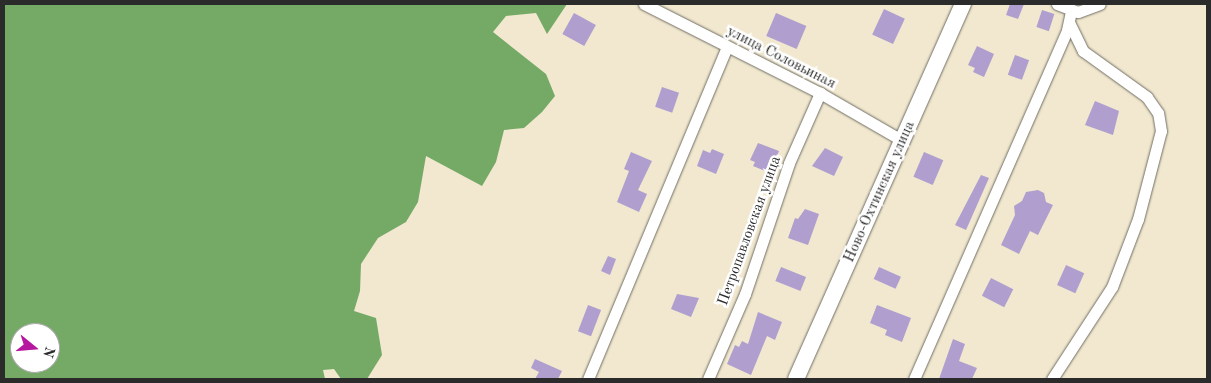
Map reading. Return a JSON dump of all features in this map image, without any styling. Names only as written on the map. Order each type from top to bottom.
[{"type":"street","name":"улица Соловьиная","points":[[644,4],[820,93],[903,141]]},
{"type":"street","name":"Ново-Охтинская улица","points":[[796,379],[963,4]]},
{"type":"street","points":[[1057,4],[1071,10],[1088,10],[1100,4]]},
{"type":"street","points":[[914,379],[1069,22],[1071,10]]},
{"type":"street","points":[[1052,379],[1112,287],[1138,219],[1161,131],[1158,113],[1147,97],[1083,51],[1069,22]]},
{"type":"street","points":[[588,379],[727,47]]},
{"type":"street","name":"Петропавловская улица","points":[[708,379],[746,294],[789,163],[820,93]]},
{"type":"green space","points":[[4,4],[567,4],[547,34],[536,13],[506,16],[493,32],[546,74],[555,96],[542,112],[524,128],[504,130],[496,162],[482,186],[426,156],[418,202],[406,222],[378,238],[361,264],[360,291],[354,311],[376,318],[382,355],[367,379],[341,379],[334,369],[323,370],[325,379],[4,379]]},
{"type":"building","points":[[1010,4],[1024,4],[1018,19],[1006,15]]},
{"type":"building","points":[[884,9],[905,19],[893,44],[872,34]]},
{"type":"building","points":[[1042,10],[1054,14],[1049,31],[1036,27]]},
{"type":"building","points":[[574,13],[596,25],[584,46],[562,34]]},
{"type":"building","points":[[776,13],[806,26],[797,49],[766,36]]},
{"type":"building","points":[[977,46],[994,54],[984,77],[973,72],[975,68],[968,65]]},
{"type":"building","points":[[1015,55],[1029,60],[1022,80],[1008,75]]},
{"type":"building","points":[[662,87],[679,93],[672,113],[655,107]]},
{"type":"building","points":[[1095,101],[1119,111],[1113,135],[1085,125]]},
{"type":"building","points":[[758,143],[779,151],[770,173],[753,166],[755,162],[750,160]]},
{"type":"building","points":[[825,148],[843,157],[834,176],[812,166]]},
{"type":"building","points":[[712,149],[724,154],[716,174],[697,166],[703,150],[710,153]]},
{"type":"building","points":[[631,152],[652,161],[638,190],[647,194],[639,212],[617,202],[629,171],[624,169]]},
{"type":"building","points":[[924,152],[943,160],[933,185],[913,177]]},
{"type":"building","points":[[981,175],[989,178],[966,230],[955,225]]},
{"type":"building","points":[[1038,190],[1044,193],[1046,202],[1053,205],[1038,235],[1030,231],[1019,254],[1001,245],[1015,215],[1014,206],[1022,201],[1026,192]]},
{"type":"building","points":[[805,209],[819,214],[808,245],[788,238],[795,218],[798,219]]},
{"type":"building","points":[[608,256],[616,259],[610,275],[601,271]]},
{"type":"building","points":[[1066,265],[1084,273],[1075,293],[1057,285]]},
{"type":"building","points":[[781,267],[806,277],[800,291],[775,281]]},
{"type":"building","points":[[879,267],[901,277],[896,289],[874,279]]},
{"type":"building","points":[[991,278],[1013,289],[1004,307],[982,296]]},
{"type":"building","points":[[677,294],[699,298],[691,317],[671,309]]},
{"type":"building","points":[[588,305],[601,310],[591,336],[578,331]]},
{"type":"building","points":[[877,305],[911,318],[902,342],[885,335],[887,330],[870,323]]},
{"type":"building","points":[[758,312],[782,322],[775,340],[767,336],[751,375],[727,364],[735,345],[739,347],[742,341],[748,344]]},
{"type":"building","points":[[953,339],[965,344],[959,361],[977,368],[972,379],[939,379]]},
{"type":"building","points":[[535,359],[562,371],[558,379],[535,379],[539,372],[531,368]]}]
